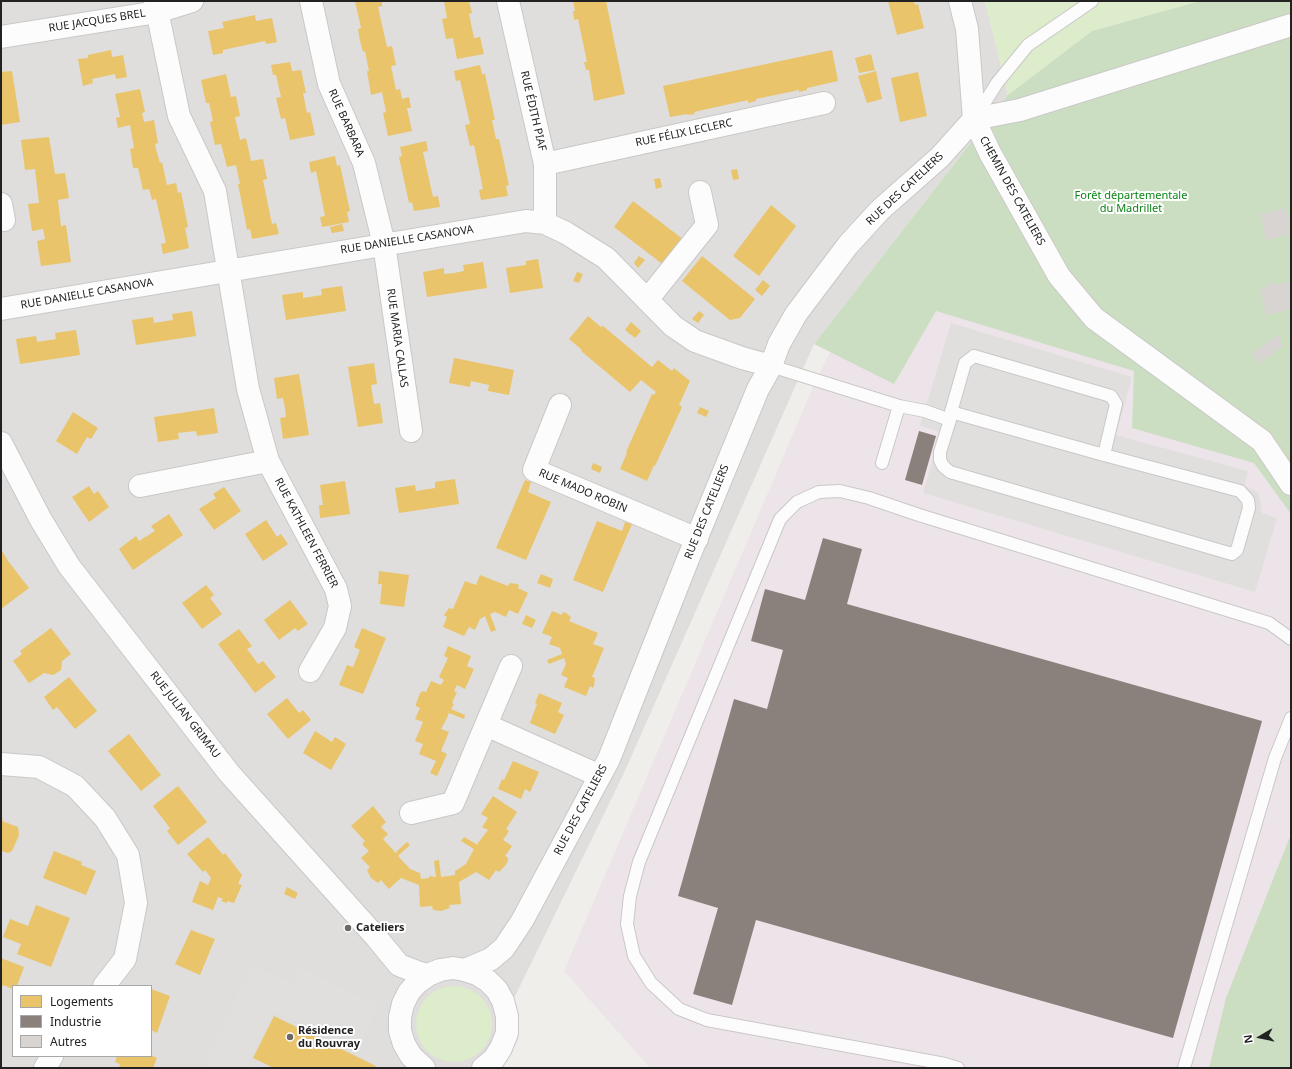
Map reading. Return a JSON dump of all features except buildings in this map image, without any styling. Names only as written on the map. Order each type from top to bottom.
[{"type":"street","name":"RUE JACQUES BREL","points":[[1,37],[156,6],[192,1]]},
{"type":"street","name":"RUE BARBARA","points":[[311,1],[329,84],[364,163],[384,244]]},
{"type":"street","name":"RUE ÉDITH PIAF","points":[[508,1],[545,164],[545,223]]},
{"type":"street","points":[[960,1],[967,29],[974,119],[1020,110],[1291,25]]},
{"type":"street","name":"RUE KATHLEEN FERRIER","points":[[156,6],[180,116],[215,191],[248,389],[268,461],[336,589],[340,606],[335,628],[310,670]]},
{"type":"street","name":"RUE FÉLIX LECLERC","points":[[545,164],[824,103]]},
{"type":"street","name":"RUE DES CATELIERS","points":[[465,970],[491,959],[504,948],[522,921],[609,759],[758,389],[779,344],[796,314],[848,245],[880,210],[940,157],[974,119]]},
{"type":"street","name":"CHEMIN DES CATELIERS","points":[[974,119],[990,154],[1059,276],[1094,318],[1262,441],[1291,484]]},
{"type":"street","points":[[648,300],[707,225],[700,192]]},
{"type":"street","name":"RUE DANIELLE CASANOVA","points":[[1,309],[526,221],[545,223],[606,258],[673,326],[694,340],[742,358],[770,366]]},
{"type":"street","name":"RUE MARIA CALLAS","points":[[384,244],[411,431]]},
{"type":"street","name":"RUE MADO ROBIN","points":[[560,405],[534,470],[697,539]]},
{"type":"street","name":"RUE JULIAN GRIMAU","points":[[1,443],[45,525],[74,572],[229,773],[399,964],[428,975]]},
{"type":"street","points":[[140,486],[268,461]]},
{"type":"street","points":[[411,813],[453,803],[511,666]]},
{"type":"street","points":[[486,724],[600,776]]},
{"type":"street","points":[[1,764],[38,767],[75,786],[105,818],[128,855],[136,904],[125,959],[105,985]]},
{"type":"street","name":"RUE DES CATELIERS","points":[[501,1048],[507,1033],[507,1016],[498,973],[504,948]]},
{"type":"street","points":[[399,964],[403,1004]]},
{"type":"street","points":[[417,1064],[404,1044],[400,1031],[400,1017],[403,1004],[409,992],[417,983],[428,975],[440,970],[452,968],[465,970],[477,974],[488,981],[497,990],[503,1001]]},
{"type":"street","points":[[483,1068],[494,1059],[501,1048]]},
{"type":"street","points":[[501,1048],[509,1068]]},
{"type":"street","points":[[45,1068],[51,1057]]},
{"type":"lane","points":[[974,119],[997,83],[1028,45],[1092,1]]},
{"type":"lane","points":[[770,366],[899,406],[950,416],[1240,491],[1248,500],[1249,508],[1237,550],[1232,554],[950,472],[943,466],[940,460],[940,452],[950,416],[965,363],[974,356],[1111,396],[1116,404],[1104,455]]},
{"type":"lane","points":[[882,463],[899,406]]},
{"type":"lane","points":[[958,1068],[707,1020],[679,1009],[651,983],[634,956],[627,924],[630,896],[639,862],[780,519],[797,502],[819,492],[840,491],[869,498],[1269,623],[1291,639]]},
{"type":"lane","points":[[1184,1068],[1274,758],[1291,718]]},
{"type":"shaded area","points":[[1,1],[985,1],[1008,95],[814,344],[624,773],[480,1068],[1,1068]]},
{"type":"shaded area","points":[[934,301],[1136,363],[1254,460],[1291,511],[1291,888],[1232,1068],[650,1068],[564,971],[816,380],[839,335]]},
{"type":"shaded area","points":[[951,323],[1132,377],[1116,435],[1248,471],[1244,486],[1258,492],[1262,513],[1277,518],[1255,592],[923,493],[941,432],[920,426]]},
{"type":"shaded area","points":[[252,964],[293,984],[301,968],[379,1006],[357,1052],[272,1011],[247,1061],[260,1068],[202,1068]]},
{"type":"green space","points":[[985,1],[1200,1],[1092,31],[1008,95]]},
{"type":"green space","name":"Forêt départementale du Madrillet","points":[[1200,1],[1291,1],[1291,514],[1254,463],[1132,428],[1134,371],[936,311],[894,384],[814,344],[1008,95],[1092,31]]},
{"type":"green space","points":[[1291,834],[1291,1068],[1209,1068],[1226,998]]},
{"type":"green space","points":[[454,986],[469,989],[481,997],[489,1009],[492,1024],[489,1039],[481,1051],[469,1059],[454,1062],[439,1059],[427,1051],[419,1039],[416,1024],[419,1009],[427,997],[439,989]]},
{"type":"place","name":"Cateliers","points":[[348,928]]},
{"type":"place","name":"Résidence du Rouvray","points":[[290,1037]]}]
